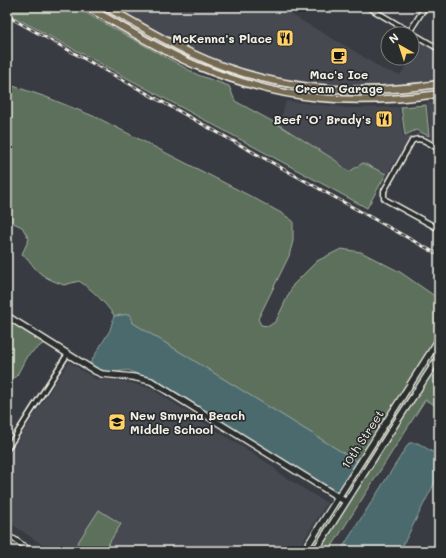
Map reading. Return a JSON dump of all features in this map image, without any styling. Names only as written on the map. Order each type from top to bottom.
[{"type":"main road","points":[[87,7],[200,67],[236,81],[285,93],[333,100],[366,101],[400,99],[439,94]]},
{"type":"main road","points":[[106,7],[195,54],[240,72],[289,84],[333,90],[366,91],[439,84]]},
{"type":"street","points":[[368,7],[401,26]]},
{"type":"street","points":[[413,26],[425,7]]},
{"type":"street","points":[[155,44],[160,36]]},
{"type":"street","points":[[420,37],[439,49]]},
{"type":"street","points":[[236,81],[240,72]]},
{"type":"street","points":[[333,90],[333,100]]},
{"type":"street","points":[[366,91],[366,101]]},
{"type":"street","points":[[438,227],[386,200],[384,198],[384,191],[412,141],[419,138],[439,149]]},
{"type":"street","points":[[7,316],[102,374],[133,376],[151,381],[346,502]]},
{"type":"street","name":"10th Street","points":[[304,551],[439,339]]},
{"type":"street","points":[[7,449],[67,354]]},
{"type":"street","name":"10th Street","points":[[315,551],[439,357]]},
{"type":"street","points":[[7,537],[14,539],[31,551]]},
{"type":"shaded area","points":[[112,7],[278,7],[356,52],[382,69],[400,75],[406,66],[420,66],[420,45],[422,42],[439,52],[439,80],[381,88],[321,85],[282,79],[243,69],[196,51],[164,36]]},
{"type":"shaded area","points":[[286,101],[349,108],[399,107],[403,135],[405,137],[412,134],[387,174],[363,163],[350,172],[335,160],[279,125]]},
{"type":"shaded area","points":[[439,101],[439,147],[414,134],[416,133],[431,138],[428,105],[426,103]]},
{"type":"shaded area","name":"New Smyrna Beach Middle School","points":[[69,362],[95,379],[122,381],[150,388],[271,465],[280,474],[327,503],[297,551],[52,551],[7,521],[7,457]]},
{"type":"green space","points":[[7,7],[75,7],[198,75],[229,86],[235,101],[279,125],[335,160],[349,172],[363,163],[386,174],[367,208],[7,13]]},
{"type":"green space","points":[[7,84],[46,97],[98,118],[252,197],[293,221],[293,241],[289,256],[258,319],[261,325],[269,326],[276,321],[293,285],[317,261],[341,249],[361,252],[400,272],[439,299],[439,334],[358,462],[133,323],[130,314],[114,316],[98,296],[79,281],[64,285],[46,277],[35,269],[22,254],[29,239],[22,227],[7,220]]},
{"type":"green space","points":[[426,105],[429,136],[416,130],[405,135],[401,107]]},
{"type":"green space","points":[[7,320],[44,343],[27,356],[17,375],[7,385]]},
{"type":"green space","points":[[439,344],[439,352],[345,499],[342,497]]},
{"type":"green space","points":[[439,362],[439,407],[425,400],[329,551],[318,551],[396,427]]},
{"type":"green space","points":[[339,501],[342,503],[312,551],[307,551]]},
{"type":"green space","points":[[99,510],[121,524],[104,551],[73,550]]},
{"type":"water","points":[[130,314],[133,323],[358,462],[337,494],[200,408],[141,376],[128,370],[116,372],[102,371],[89,365],[110,330],[114,316]]},
{"type":"water","points":[[409,443],[418,443],[439,456],[439,474],[400,551],[341,550]]},
{"type":"railway","points":[[7,16],[439,255]]},
{"type":"place","name":"McKenna's Place","points":[[285,38]]},
{"type":"place","name":"Mac's Ice Cream Garage","points":[[339,56]]},
{"type":"place","name":"Beef 'O' Brady's","points":[[384,119]]},
{"type":"place","name":"New Smyrna Beach Middle School","points":[[117,422]]}]
